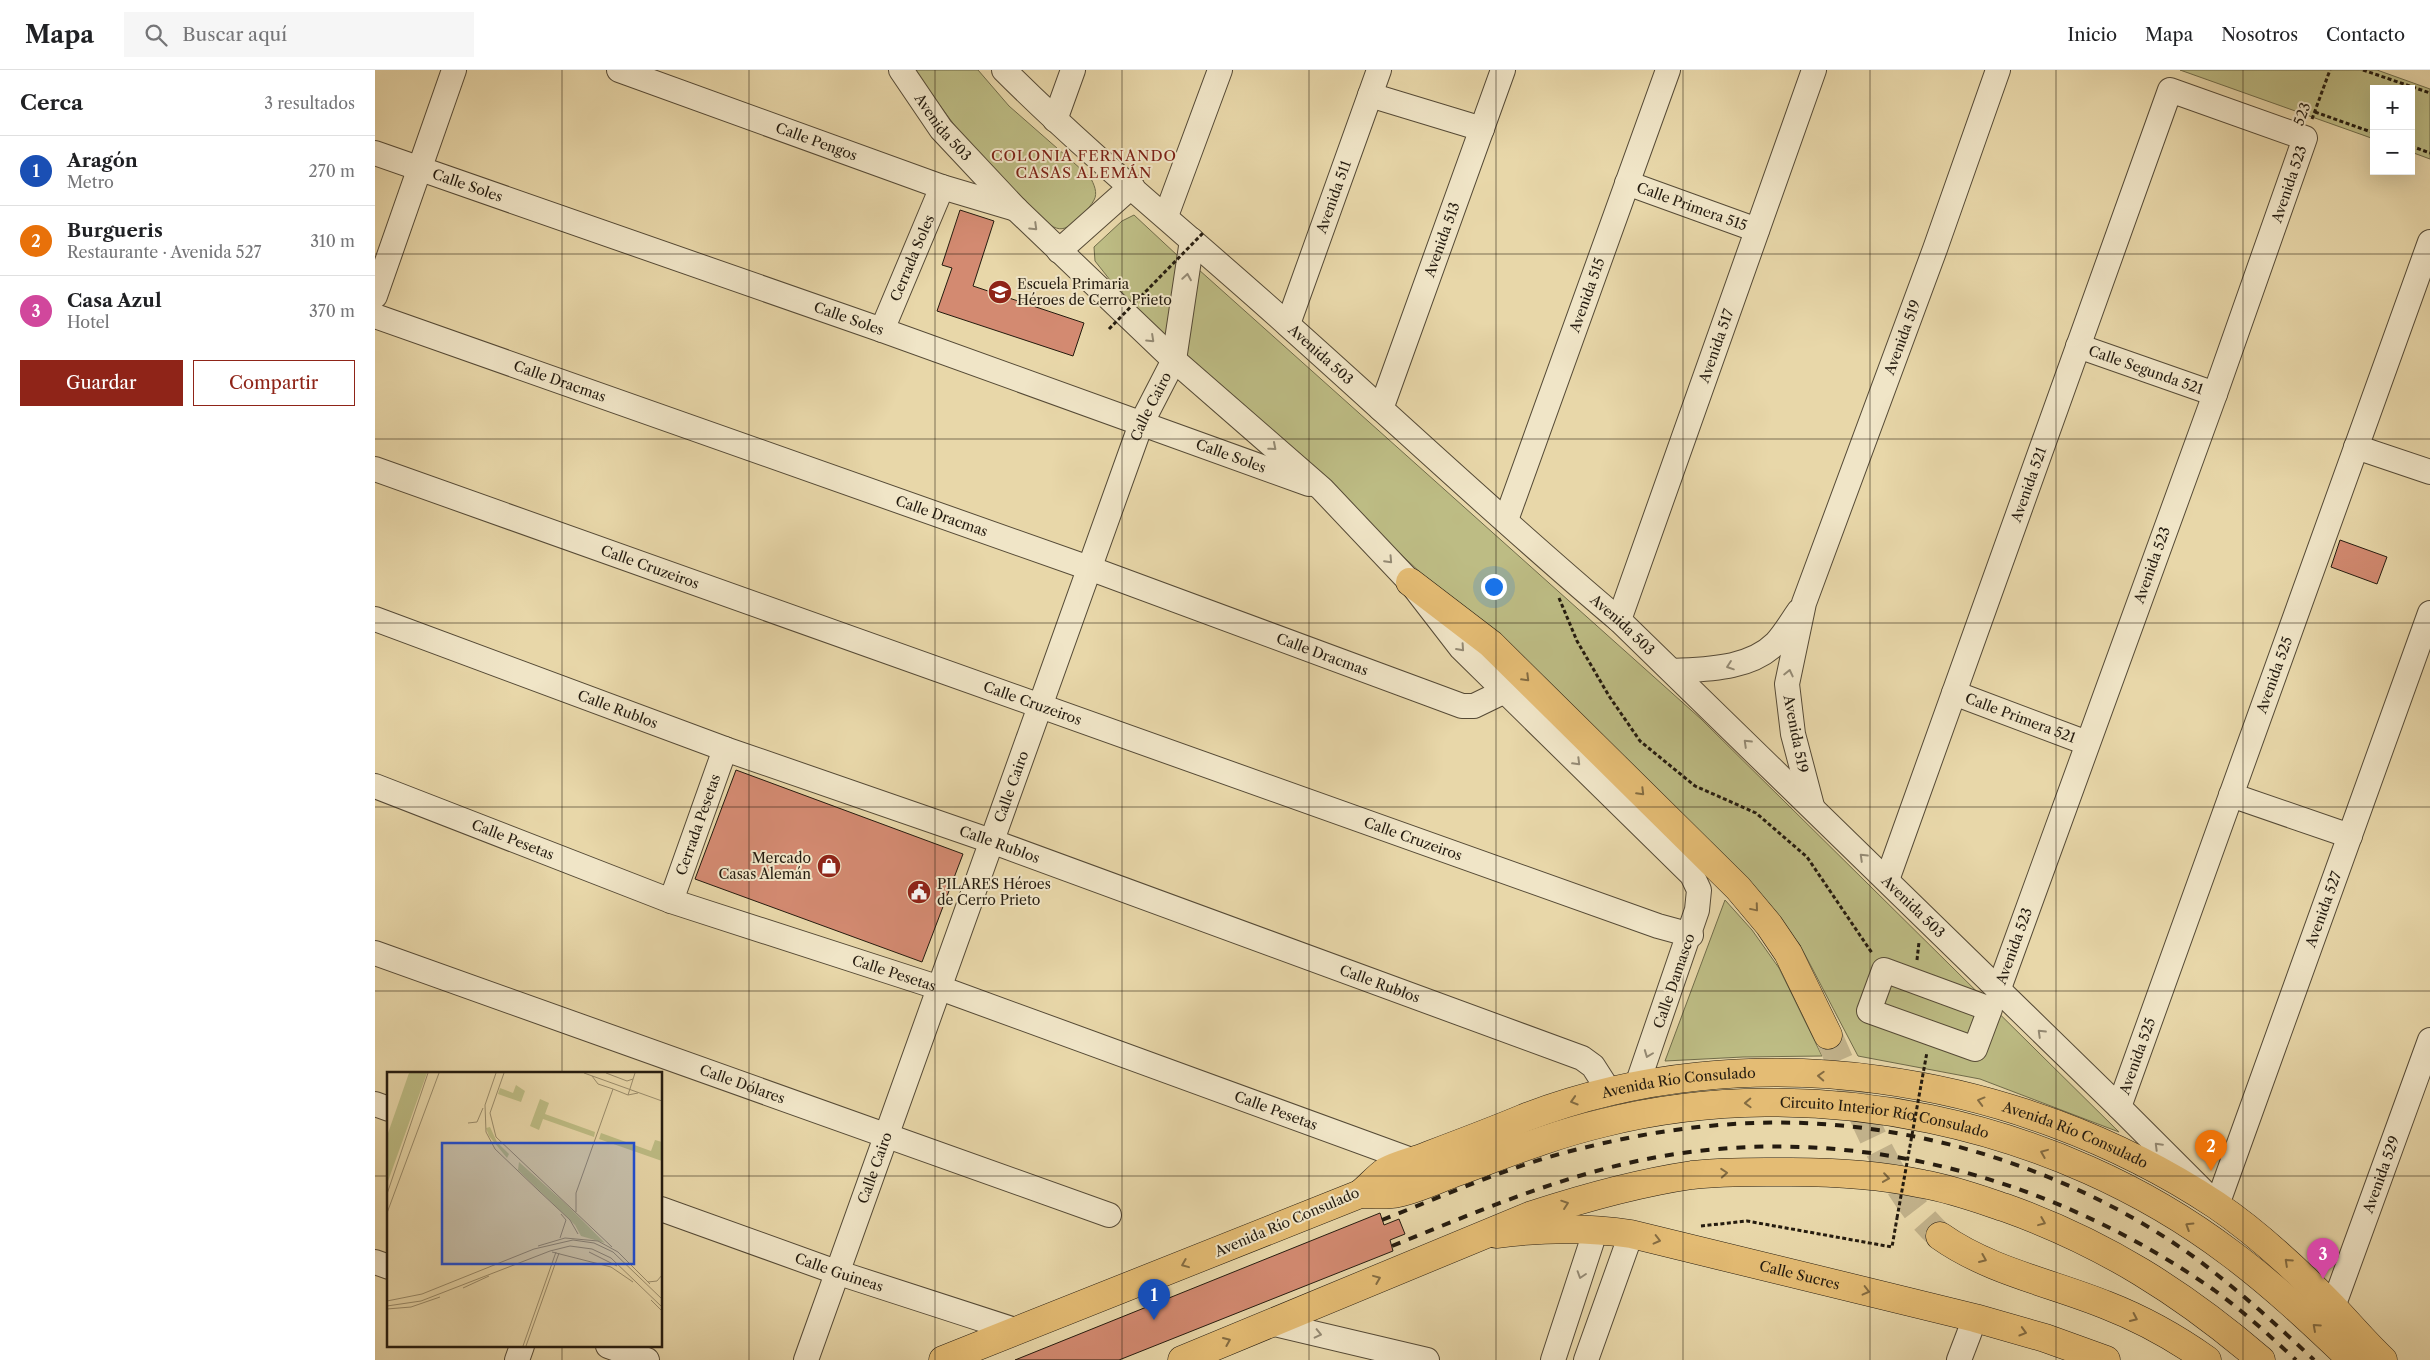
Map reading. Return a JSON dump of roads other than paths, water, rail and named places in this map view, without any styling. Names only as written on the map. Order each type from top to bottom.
[{"type":"main road","points":[[1410,582],[1491,644],[1738,888],[1769,925],[1787,953],[1828,1035]]},
{"type":"main road","name":"Avenida Río Consulado","points":[[943,1360],[1360,1194],[1385,1172],[1542,1111],[1637,1084],[1698,1077],[1787,1074],[1873,1079],[1945,1092],[2037,1118],[2086,1136],[2137,1159],[2217,1205],[2251,1231],[2288,1262],[2383,1360]]},
{"type":"main road","name":"Circuito Interior Río Consulado","points":[[1360,1194],[1397,1194],[1556,1136],[1603,1123],[1693,1107],[1771,1102],[1818,1103],[1909,1114],[1959,1126],[2041,1151],[2089,1172],[2163,1209],[2236,1258],[2290,1303],[2352,1360]]},
{"type":"main road","points":[[1182,1360],[1270,1322],[1533,1215],[1585,1198],[1693,1175],[1745,1172],[1803,1172],[1867,1175],[1924,1184],[1975,1197],[2025,1215],[2078,1237],[2126,1262],[2176,1293],[2220,1325],[2261,1360]]},
{"type":"main road","name":"Calle Sucres","points":[[1487,1235],[1527,1230],[1596,1229],[1631,1234],[1975,1318],[2045,1338],[2106,1360]]},
{"type":"main road","points":[[1940,1236],[1955,1247],[1981,1259],[2107,1305],[2167,1334],[2207,1360]]},
{"type":"street","points":[[375,296],[454,70]]},
{"type":"street","name":"Calle Pengos","points":[[619,70],[942,186],[1016,209]]},
{"type":"street","points":[[882,70],[905,76]]},
{"type":"street","name":"Avenida 503","points":[[1004,70],[1055,120],[1166,216],[1198,236],[1287,324],[1506,520],[1551,563],[1619,620],[1812,806],[2217,1205]]},
{"type":"street","points":[[1055,120],[1073,70]]},
{"type":"street","points":[[1166,216],[1220,70]]},
{"type":"street","name":"Avenida 511","points":[[1287,324],[1379,70]]},
{"type":"street","name":"Avenida 513","points":[[1381,409],[1503,70]]},
{"type":"street","name":"Avenida 515","points":[[1506,520],[1668,70]]},
{"type":"street","name":"Avenida 517","points":[[1619,620],[1814,70]]},
{"type":"street","name":"Avenida 519","points":[[1812,806],[1793,734],[1787,684],[1804,603],[1999,70]]},
{"type":"street","name":"Avenida 503","points":[[905,76],[941,129],[1016,209],[1174,360],[1322,489],[1410,582],[1461,648],[1692,875]]},
{"type":"street","name":"Avenida 523","points":[[1998,991],[2215,394],[2305,138],[2170,90]]},
{"type":"street","name":"Avenida 521","points":[[1887,880],[2170,90]]},
{"type":"street","points":[[1370,95],[1482,129]]},
{"type":"street","name":"Calle Soles","points":[[375,153],[418,170],[882,330],[1322,489]]},
{"type":"street","name":"Calle Primera 515","points":[[1627,183],[1757,230]]},
{"type":"street","name":"Cerrada Soles","points":[[882,330],[942,186]]},
{"type":"street","points":[[1059,251],[1131,186]]},
{"type":"street","name":"Calle Cairo","points":[[806,1360],[1141,424],[1174,360],[1198,236]]},
{"type":"street","name":"Avenida 525","points":[[2119,1107],[2430,242]]},
{"type":"street","name":"Calle Dracmas","points":[[375,316],[1089,568],[1462,706],[1474,706],[1505,691]]},
{"type":"street","name":"Calle Segunda 521","points":[[2079,346],[2215,394]]},
{"type":"street","points":[[2357,447],[2430,472]]},
{"type":"street","name":"Calle Cruzeiros","points":[[375,468],[1658,926],[1691,935]]},
{"type":"street","name":"Avenida 519","points":[[1673,671],[1721,669],[1761,655],[1776,642],[1804,603]]},
{"type":"street","name":"Avenida 527","points":[[2217,1205],[2430,613]]},
{"type":"street","name":"Calle Rublos","points":[[375,619],[725,748],[991,841],[1582,1058],[1593,1066],[1609,1091]]},
{"type":"street","name":"Calle Primera 521","points":[[1954,693],[2087,743]]},
{"type":"street","name":"Cerrada Pesetas","points":[[671,901],[725,748]]},
{"type":"street","name":"Calle Pesetas","points":[[375,786],[671,901],[940,988],[1413,1161]]},
{"type":"street","points":[[2231,795],[2350,836]]},
{"type":"street","name":"Calle Damasco","points":[[1637,1084],[1691,935],[1697,910],[1699,890],[1692,875]]},
{"type":"street","name":"Calle Dólares","points":[[375,953],[1109,1215]]},
{"type":"street","points":[[1884,970],[1914,981],[1991,1009],[1975,1049],[1869,1011],[1884,970]]},
{"type":"street","name":"Avenida 529","points":[[2333,1307],[2430,1040]]},
{"type":"street","points":[[375,1104],[387,1108]]},
{"type":"street","name":"Calle Guineas","points":[[663,1209],[836,1272],[1018,1331]]},
{"type":"street","points":[[1553,1360],[1596,1229]]},
{"type":"street","points":[[1586,1360],[1631,1234]]},
{"type":"street","points":[[375,1262],[387,1266]]},
{"type":"street","points":[[1959,1360],[1975,1318]]},
{"type":"street","points":[[1270,1322],[1427,1360]]},
{"type":"street","points":[[614,1348],[647,1360]]},
{"type":"tunnel","points":[[1828,1035],[1862,1114],[1889,1168],[1921,1216],[1940,1236]]},
{"type":"railway","points":[[1382,1220],[1481,1180],[1532,1162],[1646,1134],[1689,1128],[1754,1123],[1812,1123],[1870,1129],[1928,1139],[1985,1154],[2041,1174],[2094,1198],[2146,1225],[2194,1257],[2225,1281],[2314,1360]]},
{"type":"railway","points":[[1392,1246],[1546,1186],[1642,1160],[1717,1149],[1792,1147],[1867,1153],[1941,1166],[2013,1187],[2083,1215],[2150,1249],[2214,1290],[2246,1315],[2296,1360]]},
{"type":"place","name":"Escuela Primaria Héroes de Cerro Prieto","points":[[1000,292]]},
{"type":"place","name":"Mercado Casas Alemán","points":[[829,866]]},
{"type":"place","name":"PILARES Héroes de Cerro Prieto","points":[[919,892]]},
{"type":"place","name":"Burgueris","points":[[2211,1171]]},
{"type":"place","name":"Casa Azul","points":[[2323,1279]]},
{"type":"place","name":"Aragón","points":[[1154,1320]]},
{"type":"district","name":"COLONIA FERNANDO CASAS ALEMÁN","points":[[1084,164]]}]
